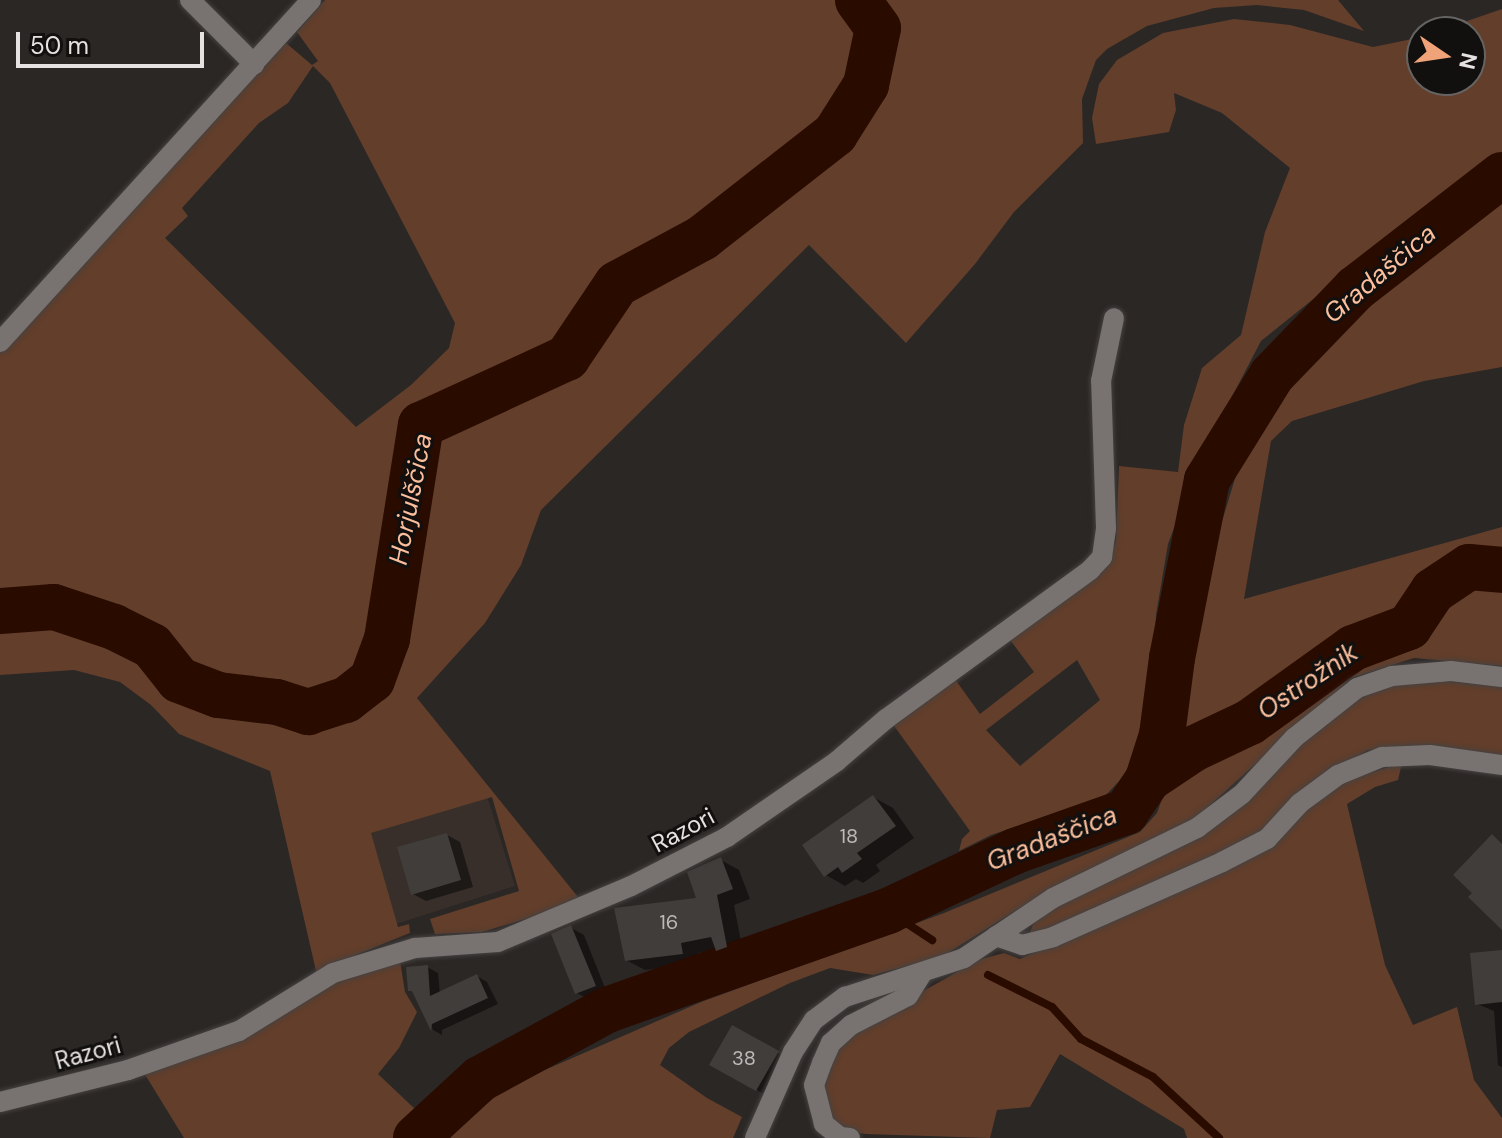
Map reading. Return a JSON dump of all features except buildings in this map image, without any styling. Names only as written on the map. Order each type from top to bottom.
[{"type":"street","points":[[190,0],[254,64]]},
{"type":"street","points":[[0,342],[311,0]]},
{"type":"street","name":"Razori","points":[[0,1102],[128,1070],[239,1031],[333,973],[415,948],[498,942],[631,886],[727,837],[837,761],[886,719],[1090,570],[1102,557],[1106,528],[1101,381],[1114,318]]},
{"type":"street","points":[[755,1138],[793,1052],[814,1020],[845,997],[921,975],[964,958],[1053,898],[1197,828],[1242,794],[1294,738],[1357,688],[1392,676],[1451,671],[1502,677]]},
{"type":"street","points":[[996,936],[1022,945],[1053,937],[1222,862],[1267,839],[1300,803],[1338,775],[1382,757],[1430,755],[1502,765]]},
{"type":"street","points":[[850,1138],[840,1137],[824,1124],[814,1085],[822,1063],[831,1043],[851,1025],[908,996],[921,975]]},
{"type":"shaded area","points":[[325,0],[1338,0],[1364,31],[1304,10],[1257,5],[1214,8],[1147,26],[1107,49],[1096,60],[1082,99],[1083,143],[1014,212],[975,264],[906,343],[809,245],[541,510],[521,565],[485,623],[417,698],[578,897],[535,916],[482,932],[435,934],[430,919],[519,891],[492,797],[371,833],[398,927],[409,924],[410,933],[316,971],[270,771],[179,734],[151,705],[120,682],[74,670],[0,675],[0,350],[286,43],[312,65],[318,61],[297,32]],"holes":[[[313,66],[330,83],[455,323],[449,348],[411,385],[356,427],[165,238],[188,216],[182,208],[259,123],[288,103]]]},
{"type":"shaded area","points":[[1502,9],[1502,157],[1372,252],[1261,341],[1201,456],[1168,544],[1156,615],[1153,676],[1135,756],[1125,775],[1103,798],[991,835],[959,851],[962,839],[970,831],[892,723],[952,675],[980,714],[1034,672],[1008,637],[1106,568],[1116,541],[1119,466],[1178,472],[1184,425],[1202,368],[1241,335],[1265,232],[1290,168],[1222,113],[1174,93],[1176,110],[1169,132],[1096,144],[1092,118],[1099,84],[1117,60],[1163,33],[1234,19],[1290,25],[1373,47],[1406,40],[1406,96],[1486,96],[1486,16],[1482,16]],"holes":[[[1077,660],[1100,700],[1020,766],[986,730]]]},
{"type":"shaded area","points":[[1502,198],[1502,367],[1424,381],[1292,421],[1271,441],[1244,599],[1502,527],[1502,666],[1414,658],[1351,678],[1191,822],[1045,892],[941,957],[873,975],[830,968],[790,983],[689,1032],[669,1048],[660,1065],[707,1098],[742,1117],[733,1138],[450,1138],[485,1096],[701,1002],[944,913],[1140,832],[1157,813],[1172,771],[1200,594],[1240,462],[1255,433],[1282,387],[1388,284]]},
{"type":"shaded area","points":[[1415,678],[1502,687],[1502,758],[1430,746],[1368,750],[1332,770],[1260,833],[1221,856],[1029,936],[1033,924],[1064,900],[1146,858],[1362,696]]},
{"type":"shaded area","points":[[1402,763],[1398,780],[1375,787],[1347,804],[1385,965],[1413,1025],[1457,1007],[1474,1080],[1502,1118],[1502,1138],[1187,1138],[1184,1129],[1060,1054],[1030,1107],[997,1110],[990,1138],[865,1134],[840,1129],[828,1113],[821,1080],[838,1045],[906,1001],[978,960],[1004,953],[1020,959],[1265,848],[1335,784]]},
{"type":"shaded area","points":[[487,796],[515,886],[396,924],[367,834]]},
{"type":"shaded area","points":[[400,961],[405,992],[417,1012],[399,1048],[378,1074],[415,1109],[399,1126],[396,1138],[184,1138],[141,1068],[353,972]]},
{"type":"waterway","name":"Horjulščica","points":[[0,611],[54,607],[114,627],[152,646],[179,680],[218,695],[277,702],[308,712],[346,700],[372,680],[387,639],[421,425],[567,358],[617,284],[702,238],[835,134],[866,85],[878,28],[858,0]]},
{"type":"waterway","name":"Gradaščica","points":[[416,1138],[480,1079],[607,1010],[888,911],[1015,851],[1126,812],[1148,779],[1162,735],[1172,658],[1207,480],[1272,375],[1355,289],[1502,175]]},
{"type":"waterway","name":"Ostrožnik","points":[[1148,779],[1193,749],[1250,722],[1353,648],[1409,627],[1433,591],[1469,567],[1502,570]]},
{"type":"waterway","points":[[888,911],[932,940]]},
{"type":"waterway","points":[[988,975],[1052,1007],[1081,1039],[1153,1077],[1219,1138]]}]
